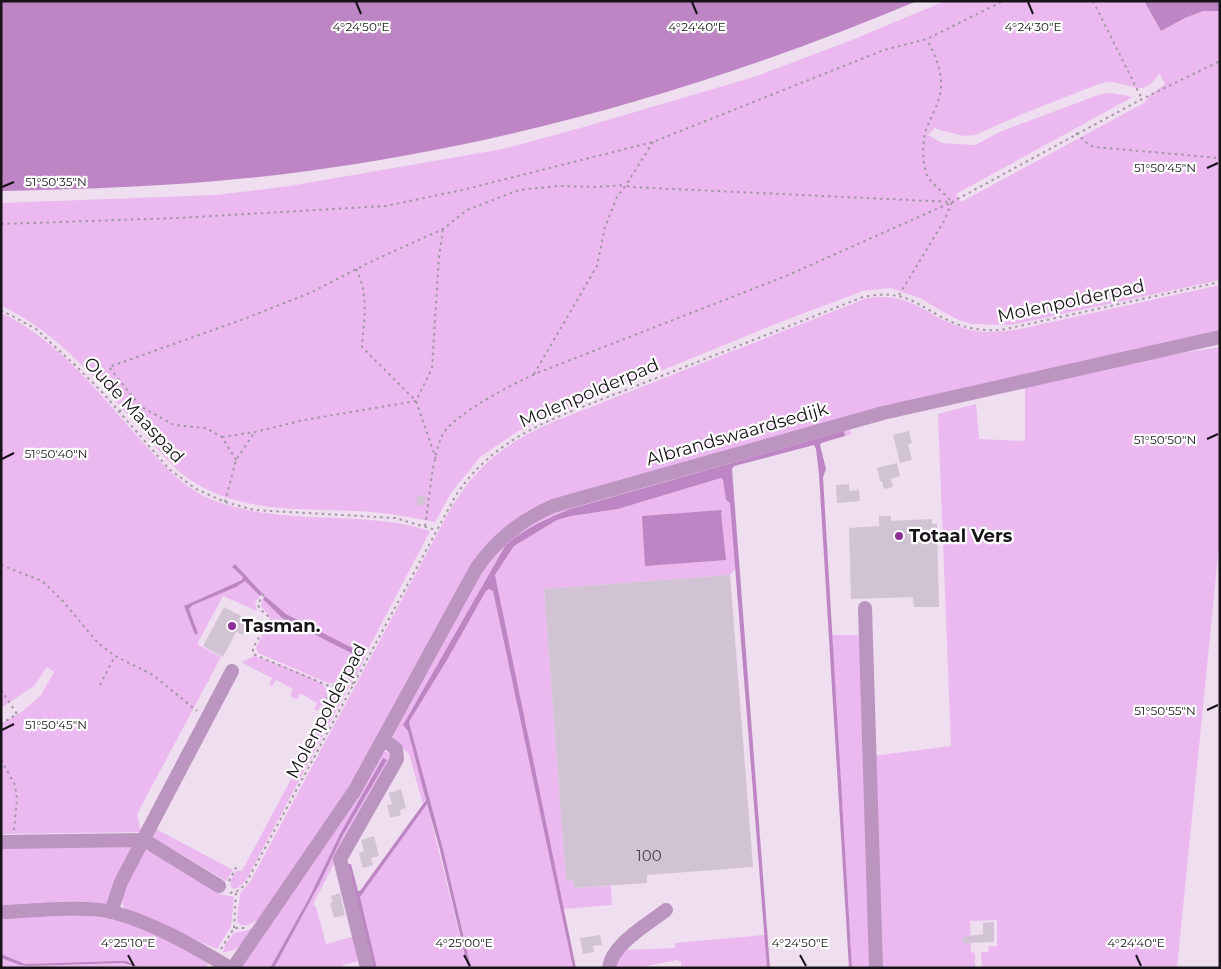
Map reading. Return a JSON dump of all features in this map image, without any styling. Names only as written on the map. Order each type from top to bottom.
[{"type":"street","name":"Albrandswaardsedijk","points":[[1,912],[68,910],[111,912],[167,933],[231,968],[355,790],[484,558],[508,532],[553,506],[883,413],[1220,337]]},
{"type":"street","points":[[864,608],[876,968]]},
{"type":"street","points":[[111,912],[121,882],[144,840],[151,822],[232,671]]},
{"type":"street","points":[[366,964],[340,859],[397,759],[396,749],[383,739]]},
{"type":"street","points":[[7,842],[144,840],[226,888]]},
{"type":"street","points":[[609,968],[613,956],[620,946],[666,910]]},
{"type":"path","points":[[1,224],[178,218],[386,206],[462,190],[653,142],[884,50],[927,39],[1003,1]]},
{"type":"path","points":[[1094,1],[1142,98]]},
{"type":"path","points":[[927,39],[936,57],[941,76],[941,89],[934,114],[925,132],[923,156],[928,177],[952,202]]},
{"type":"path","points":[[425,526],[442,435],[455,420],[503,389],[533,375],[786,276],[952,202],[1142,98],[1220,61]]},
{"type":"path","points":[[1076,133],[1094,147],[1220,158]]},
{"type":"path","points":[[533,375],[597,266],[605,227],[617,197],[653,142]]},
{"type":"path","points":[[236,460],[222,437],[206,428],[174,425],[140,406],[109,367],[244,319],[312,292],[356,269],[443,229],[467,210],[519,190],[558,186],[594,187],[626,185],[630,187],[952,202]]},
{"type":"path","points":[[899,295],[944,221],[952,202]]},
{"type":"path","points":[[416,401],[432,368],[439,256],[443,229]]},
{"type":"path","points":[[356,269],[361,278],[365,304],[362,347],[416,401],[436,459]]},
{"type":"path","name":"Molenpolderpad","points":[[234,928],[236,892],[246,885],[456,495],[474,472],[495,452],[522,433],[555,418],[845,303],[874,294],[899,295],[919,303],[960,325],[982,330],[1001,330],[1220,282]]},
{"type":"path","name":"Oude Maaspad","points":[[1,310],[23,321],[46,338],[90,379],[169,469],[196,489],[225,502],[254,510],[395,518],[436,530]]},
{"type":"path","points":[[222,437],[255,432],[304,420],[416,401]]},
{"type":"path","points":[[119,411],[140,406]]},
{"type":"path","points":[[225,502],[236,460],[255,432]]},
{"type":"path","points":[[1,565],[42,581],[61,599],[98,643],[116,656],[153,675],[184,702],[207,718]]},
{"type":"path","points":[[264,594],[258,604],[269,620],[253,648],[253,654],[329,686],[355,683]]},
{"type":"path","points":[[100,685],[116,656]]},
{"type":"path","points":[[320,717],[326,707],[329,686]]},
{"type":"path","points":[[1,690],[17,714],[1,724]]},
{"type":"path","points":[[1,760],[15,785],[17,799],[7,842]]},
{"type":"path","points":[[226,888],[236,866]]},
{"type":"path","points":[[215,959],[234,928],[249,928]]},
{"type":"shaded area","points":[[1,1],[917,1],[843,31],[694,83],[542,127],[464,144],[386,159],[232,180],[117,187],[1,191]]},
{"type":"shaded area","points":[[945,1],[1144,1],[1161,31],[1203,11],[1220,11],[1220,280],[1011,325],[973,324],[961,321],[920,298],[890,288],[863,291],[778,323],[518,431],[480,457],[451,493],[435,522],[376,512],[275,507],[235,500],[215,493],[189,479],[174,467],[95,378],[60,344],[22,316],[1,306],[1,203],[216,195],[290,186],[503,149],[757,76],[852,40]],"holes":[[[1159,73],[1165,84],[1150,95],[1144,103],[961,202],[956,194],[1131,98],[1111,93],[1101,94],[1002,131],[975,145],[942,143],[928,135],[935,128],[964,136],[975,135],[1105,82],[1115,82],[1135,88],[1142,88],[1148,86]]]},
{"type":"shaded area","points":[[1144,1],[1220,1],[1220,11],[1203,11],[1161,31]]},
{"type":"shaded area","points":[[1220,285],[1220,333],[789,434],[506,529],[359,774],[266,916],[248,925],[240,925],[237,920],[240,894],[251,880],[451,508],[462,491],[486,464],[513,443],[563,418],[867,298],[895,298],[915,305],[958,326],[981,332],[997,332],[1020,329]]},
{"type":"shaded area","points":[[1,313],[22,324],[60,353],[94,387],[164,465],[181,481],[200,494],[220,503],[263,513],[383,521],[430,531],[365,655],[354,680],[351,682],[328,683],[258,653],[256,648],[270,619],[269,615],[261,607],[263,598],[282,618],[357,656],[360,653],[286,614],[265,596],[235,564],[232,567],[243,577],[242,580],[184,606],[195,635],[198,633],[189,609],[193,605],[245,581],[260,596],[255,603],[257,611],[223,596],[197,644],[221,657],[137,814],[141,832],[1,834],[1,724],[24,710],[41,695],[54,672],[47,667],[34,686],[1,708]]},
{"type":"shaded area","points":[[1220,347],[1220,536],[1177,968],[982,968],[981,952],[988,952],[989,946],[997,946],[997,920],[970,921],[971,952],[975,953],[975,968],[878,968],[872,756],[951,746],[938,414],[976,404],[979,439],[1025,441],[1025,384],[1133,361]]},
{"type":"shaded area","points":[[848,428],[852,434],[845,436],[845,432],[570,509],[530,527],[505,546],[403,725],[408,731],[426,797],[423,804],[409,754],[394,740],[392,735],[479,572],[503,543],[555,510]]},
{"type":"shaded area","points":[[844,431],[845,436],[821,443],[820,445],[826,469],[823,477],[852,968],[849,968],[819,474],[814,445],[734,466],[732,469],[770,968],[767,968],[730,503],[726,500],[723,480],[721,478],[618,509],[557,520],[514,546],[495,575],[576,968],[573,968],[493,591],[489,589],[486,591],[409,722],[443,849],[471,968],[468,968],[427,804],[360,897],[377,968],[373,968],[348,864],[351,864],[358,891],[360,891],[426,800],[408,731],[403,725],[505,546],[528,529],[570,509]]},
{"type":"shaded area","points":[[721,478],[723,480],[726,500],[730,503],[736,568],[730,575],[544,589],[566,881],[573,880],[574,888],[611,886],[612,905],[563,909],[495,575],[514,546],[557,520],[618,509]]},
{"type":"shaded area","points":[[722,510],[726,560],[645,566],[642,516]]},
{"type":"shaded area","points":[[235,564],[263,594],[260,596],[245,581],[236,587],[193,605],[189,609],[198,633],[195,635],[184,606],[242,580],[243,577],[232,567]]},
{"type":"shaded area","points":[[489,589],[493,591],[573,968],[471,968],[443,849],[409,722],[486,591]]},
{"type":"shaded area","points":[[265,596],[286,614],[360,653],[357,656],[282,618],[263,599]]},
{"type":"shaded area","points":[[832,635],[858,635],[859,640],[862,640],[872,968],[852,968]]},
{"type":"shaded area","points":[[255,656],[303,674],[321,683],[327,691],[325,706],[321,705],[318,711],[314,709],[317,703],[300,693],[297,699],[290,696],[293,689],[276,680],[272,686],[269,684],[272,678],[241,662]]},
{"type":"shaded area","points":[[350,685],[246,880],[238,888],[232,889],[230,881],[236,871],[242,871],[327,712],[331,691],[336,687]]},
{"type":"shaded area","points":[[384,751],[389,753],[390,757],[313,904],[316,907],[326,944],[356,936],[362,960],[343,965],[343,968],[274,968],[320,883],[343,835],[340,834],[309,898],[270,968],[239,968],[381,753]]},
{"type":"shaded area","points":[[383,758],[387,760],[343,835],[320,883],[274,968],[270,968],[309,898],[340,834]]},
{"type":"shaded area","points":[[427,804],[468,968],[377,968],[360,897]]},
{"type":"shaded area","points":[[156,829],[233,870],[226,881],[151,836]]},
{"type":"shaded area","points":[[132,847],[108,903],[103,905],[1,906],[1,848]]},
{"type":"shaded area","points":[[143,848],[220,894],[234,897],[231,926],[217,949],[126,911],[121,900],[123,892]]},
{"type":"shaded area","points":[[85,916],[130,923],[168,940],[208,964],[205,968],[140,968],[126,961],[25,964],[1,954],[1,917]]},
{"type":"shaded area","points":[[259,925],[239,946],[223,952],[226,943],[234,933]]},
{"type":"shaded area","points":[[765,935],[767,968],[681,968],[681,962],[677,960],[637,968],[612,968],[623,950],[675,948],[675,943]]},
{"type":"shaded area","points":[[1,954],[25,964],[126,961],[140,968],[123,963],[28,966],[1,958]]},
{"type":"shaded area","points":[[1,958],[28,966],[123,963],[135,968],[1,968]]},
{"type":"building","points":[[909,431],[912,443],[908,444],[912,460],[900,463],[893,435]]},
{"type":"building","points":[[897,463],[900,476],[891,479],[893,487],[884,489],[877,468]]},
{"type":"building","points":[[849,484],[849,491],[859,490],[860,501],[837,503],[836,485]]},
{"type":"building","points":[[418,495],[426,497],[424,506],[416,504]]},
{"type":"building","points":[[879,516],[891,516],[891,521],[932,519],[932,524],[937,524],[939,607],[914,607],[913,597],[851,599],[849,528],[879,526]]},
{"type":"building","points":[[730,575],[753,867],[647,875],[647,883],[574,888],[573,880],[566,881],[544,589]]},
{"type":"building","points":[[224,607],[251,621],[243,635],[236,632],[223,657],[203,646]]},
{"type":"building","points":[[401,789],[406,808],[400,810],[401,815],[390,818],[387,805],[392,804],[389,793]]},
{"type":"building","points":[[374,836],[379,856],[371,858],[373,865],[363,868],[359,853],[364,851],[361,840]]},
{"type":"building","points":[[340,893],[345,915],[334,918],[330,903],[333,902],[331,896]]},
{"type":"building","points":[[994,922],[994,942],[963,943],[963,937],[983,934],[983,923]]},
{"type":"building","points":[[600,935],[602,945],[593,946],[594,952],[583,954],[580,938]]},
{"type":"place","name":"Totaal Vers","points":[[899,536]]},
{"type":"place","name":"Tasman.","points":[[232,626]]}]
